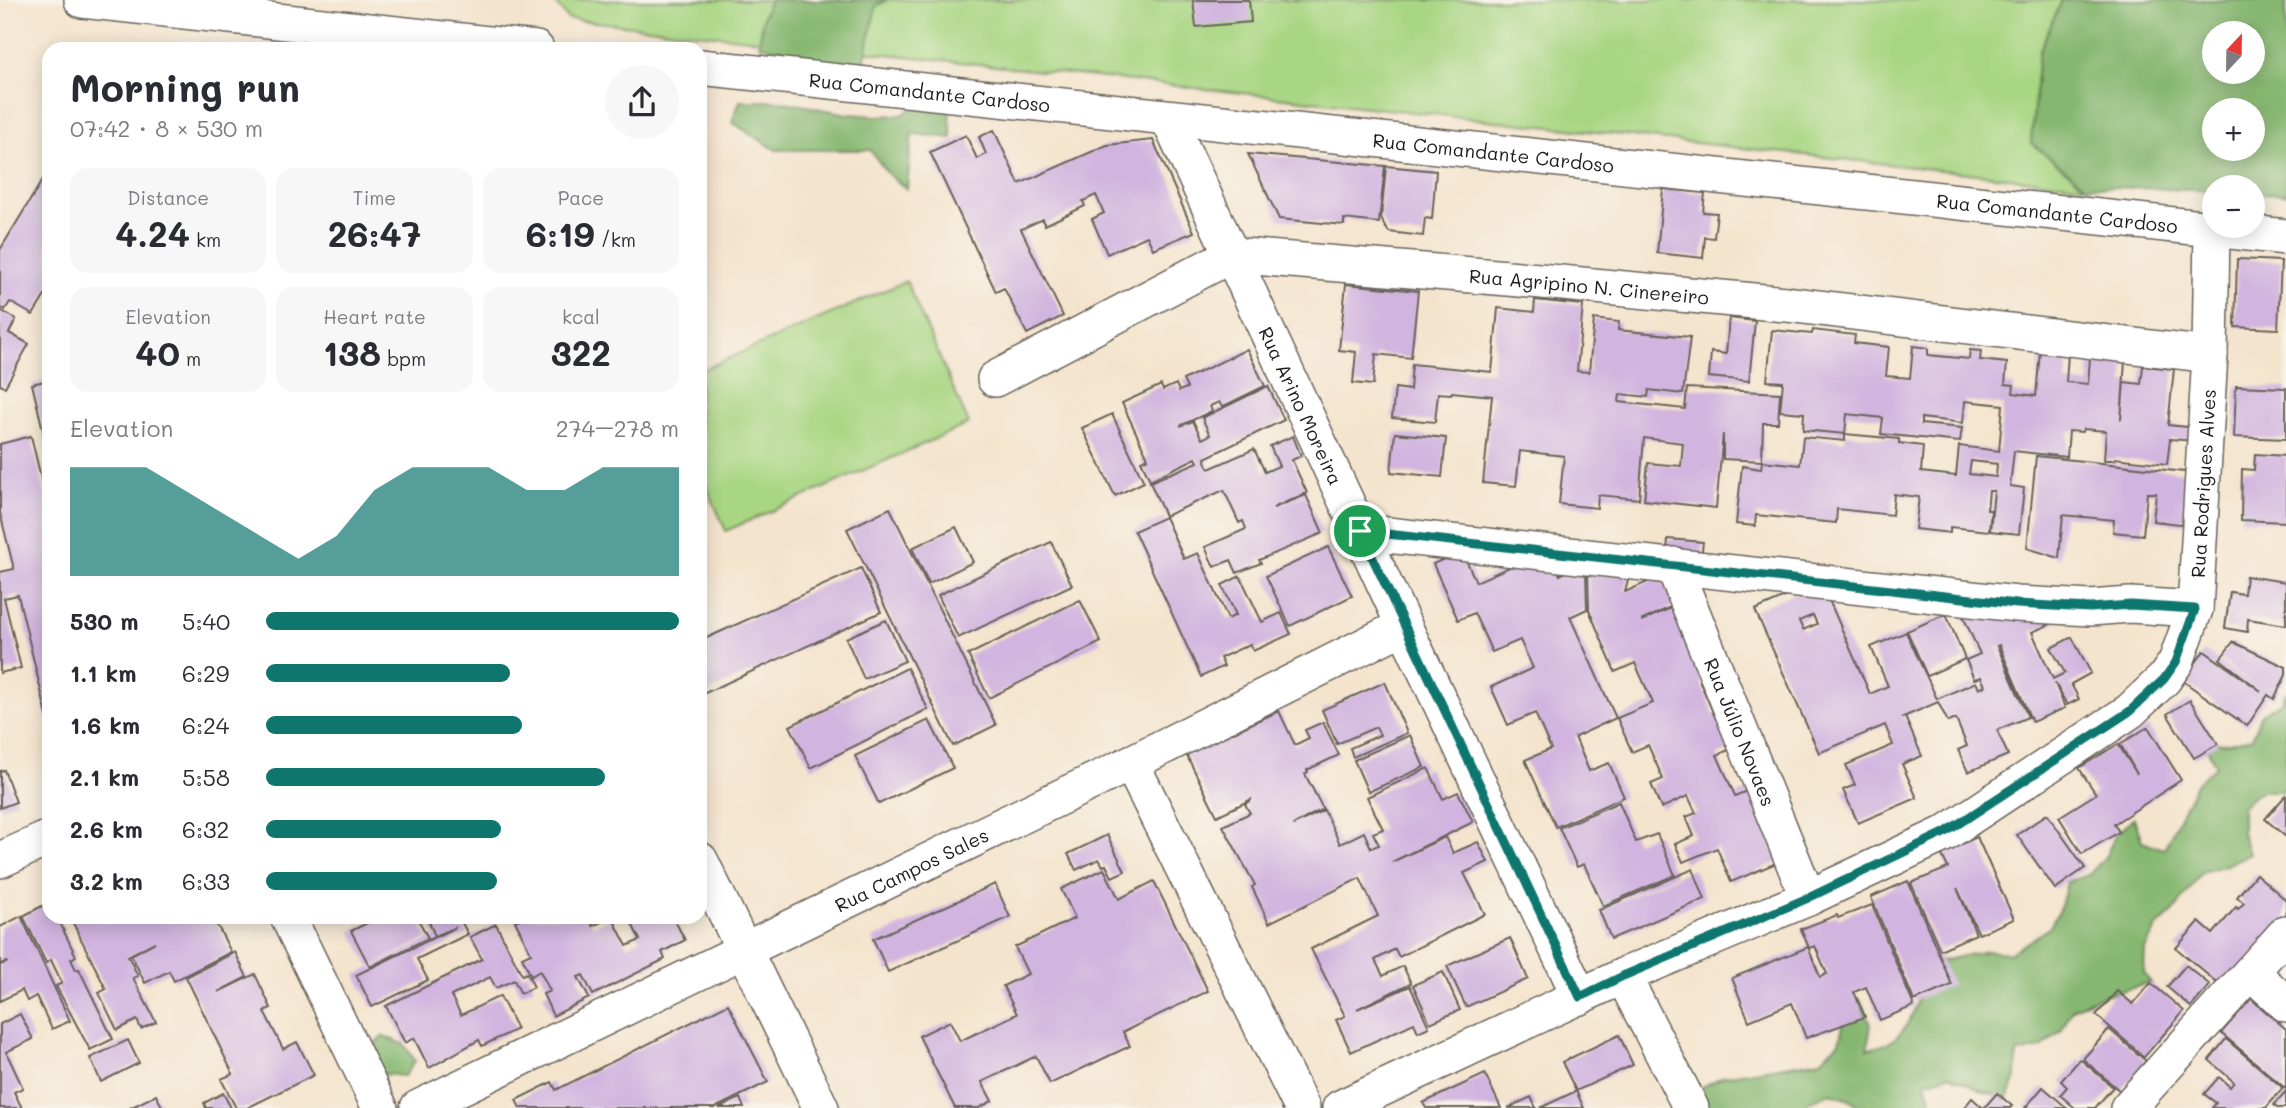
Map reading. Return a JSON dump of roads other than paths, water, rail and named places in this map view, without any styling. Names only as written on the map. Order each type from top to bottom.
[{"type":"street","points":[[82,0],[302,36],[410,42]]},
{"type":"street","name":"Rua Comandante Cardoso","points":[[707,68],[2202,229]]},
{"type":"street","name":"Rua Arino Moreira","points":[[1168,118],[1580,997]]},
{"type":"street","name":"Rua Comandante Cardoso","points":[[2265,235],[2286,237]]},
{"type":"street","name":"Rua Rodrigues Alves","points":[[1340,1108],[1623,976],[1808,898],[1946,832],[2130,711],[2164,679],[2176,662],[2195,609],[2210,355],[2211,238]]},
{"type":"street","points":[[995,379],[1231,255]]},
{"type":"street","name":"Rua Agripino N. Cinereiro","points":[[1231,255],[1786,304],[2210,355]]},
{"type":"street","points":[[1360,531],[2017,604],[2090,608],[2130,605],[2195,609]]},
{"type":"street","name":"Rua Júlio Novaes","points":[[1673,565],[1808,898]]},
{"type":"street","name":"Rua Campos Sales","points":[[418,1108],[1131,763],[1404,626]]},
{"type":"street","points":[[1131,763],[1301,1108]]},
{"type":"street","points":[[0,860],[42,841]]},
{"type":"street","points":[[707,874],[821,1108]]},
{"type":"street","points":[[291,924],[380,1108]]},
{"type":"street","points":[[2128,1108],[2286,933]]},
{"type":"street","points":[[2250,972],[2286,1004]]},
{"type":"street","points":[[1623,976],[1691,1108]]}]
